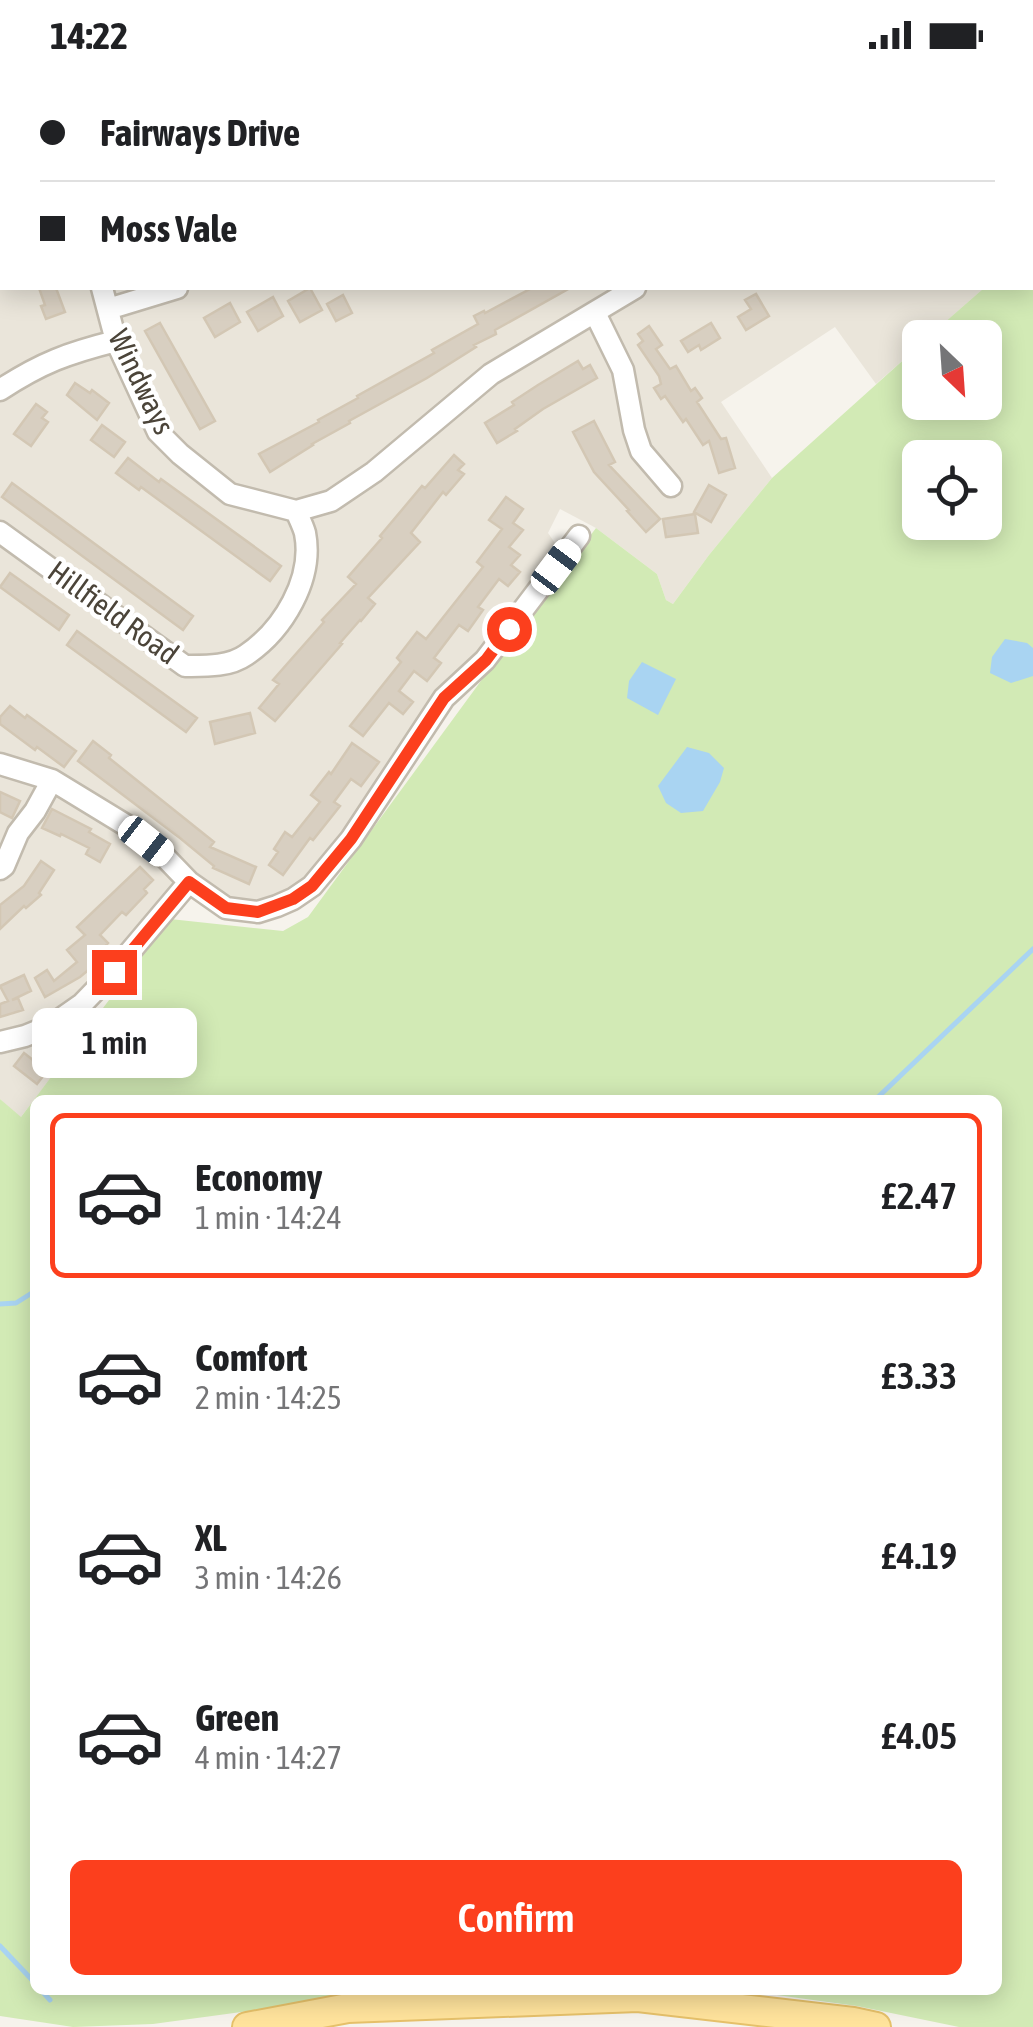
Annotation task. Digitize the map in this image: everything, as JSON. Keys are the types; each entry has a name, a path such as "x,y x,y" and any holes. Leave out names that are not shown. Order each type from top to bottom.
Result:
{"main road":[{"path":"247,2027 348,2008 638,1997 876,2027"}],"street":[{"name":"Windways","path":"103,290 116,341 158,432 230,494 296,511"},
{"path":"108,309 170,290"},
{"path":"296,511 331,501 374,472 491,374 632,290"},
{"path":"594,313 623,370 641,451 671,486"},
{"path":"0,390 70,353 116,341"},
{"path":"651,462 675,459"},
{"name":"Hillfield Road","path":"0,532 185,666 213,666 245,656 269,637 283,618 301,584 306,559 304,533 296,511"},
{"path":"0,764 52,780 128,828 163,854 189,882 226,908 258,912 293,899 312,886 351,839 444,698 486,660 579,536"},
{"path":"0,870 52,780"},
{"path":"0,1042 52,1025 82,1004 189,882"}],"shaded area":[{"path":"0,290 982,290 947,320 902,320 902,361 876,384 835,327 721,402 772,478 673,604 666,600 657,574 596,528 560,509 548,533 557,546 552,562 351,829 304,882 281,896 251,904 231,901 189,868 110,964 55,1015 78,1043 38,1095 30,1095 30,1105 20,1118 0,1099"}],"green space":[{"path":"982,290 1033,290 1033,2027 959,2027 857,2006 776,1995 1002,1995 1002,1095 38,1095 170,919 283,931 308,917 596,528 657,574 666,600 673,604 772,478 902,361 902,420 1002,420 1002,320 947,320"},
{"path":"0,1099 21,1117 30,1105 30,1995 368,1995 153,2024 73,2027 0,2016"}],"water":[{"path":"1005,639 1033,648 1033,676 1011,683 990,673 992,657"},
{"path":"642,662 676,679 658,715 627,698 629,681"},
{"path":"687,747 709,753 724,768 703,811 681,813 666,803 658,786"}],"building":[{"path":"40,290 57,290 65,312 46,319 41,306 45,305"},
{"path":"311,290 322,310 300,322 288,301"},
{"path":"528,290 566,290 495,330 496,334 427,378 349,421 270,472 259,454 434,353 432,350 478,324 474,316"},
{"path":"756,294 769,316 746,330 738,317 751,309 745,300"},
{"path":"343,295 352,313 336,321 327,304"},
{"path":"273,297 283,316 258,331 247,312"},
{"path":"230,303 240,322 215,337 204,318"},
{"path":"160,323 215,421 200,429 145,331"},
{"path":"711,323 720,338 701,350 699,345 688,352 681,341"},
{"path":"649,326 662,345 656,349 670,369 676,366 691,391 695,388 702,398 697,402 721,439 726,438 735,468 719,473 709,441 703,445 686,419 683,422 665,396 661,399 654,388 661,384 659,376 638,345 643,341 638,334"},
{"path":"578,361 583,369 590,365 597,378 543,409 497,443 485,423"},
{"path":"75,383 109,403 97,420 67,395"},
{"path":"36,404 47,412 42,418 48,422 31,446 14,434"},
{"path":"594,421 615,462 609,465 660,519 646,532 594,472 573,432"},
{"path":"102,425 125,442 114,457 91,440"},
{"path":"454,455 464,464 458,470 464,474 446,495 443,492 411,533 420,542 368,598 375,604 275,721 259,708 279,684 273,680 356,584 348,577 380,536"},
{"path":"128,458 281,566 270,581 116,473"},
{"path":"12,483 193,616 183,630 2,497"},
{"path":"709,485 726,495 711,522 694,512"},
{"path":"506,497 523,509 513,523 523,530 509,547 520,555 511,565 520,572 508,586 499,579 478,607 483,610 468,631 459,625 434,658 441,663 427,681 414,671 399,691 413,702 403,714 389,703 363,736 350,726 401,662 397,658 417,632 426,639 483,567 477,562 502,529 489,520"},
{"path":"695,514 698,533 666,537 663,519"},
{"path":"10,573 69,615 59,630 0,587"},
{"path":"77,631 197,718 186,732 67,645"},
{"path":"10,706 76,751 64,767 0,724 0,717"},
{"path":"250,713 255,733 215,744 210,722"},
{"path":"93,741 214,842 210,847 256,867 249,884 213,868 180,838 78,761"},
{"path":"352,743 379,762 361,786 351,779 334,802 340,806 283,875 269,865 278,852 274,849 285,832 292,837 320,802 311,795"},
{"path":"0,792 20,801 12,818 0,812"},
{"path":"52,809 91,829 89,832 110,844 100,862 86,854 89,848 42,828"},
{"path":"41,861 54,870 41,895 0,929 0,905 24,886"},
{"path":"140,867 153,880 144,889 147,893 100,935 108,943 89,963 92,967 45,997 35,978 47,970 54,981 77,962 67,950 85,935 77,927"},
{"path":"24,975 31,991 12,1000 18,998 23,1010 0,1017 0,1004 8,1001 0,986"},
{"path":"24,1053 47,1071 37,1084 14,1066"}],"waterway":[{"path":"880,1095 1033,949"},
{"path":"0,1304 16,1303 30,1294"},
{"path":"0,1946 30,1978"},
{"path":"46,1995 50,2000"}],"route":[{"path":"114,972 189,882 226,908 258,912 293,899 312,886 351,839 444,698 486,660 509,629"}]}
